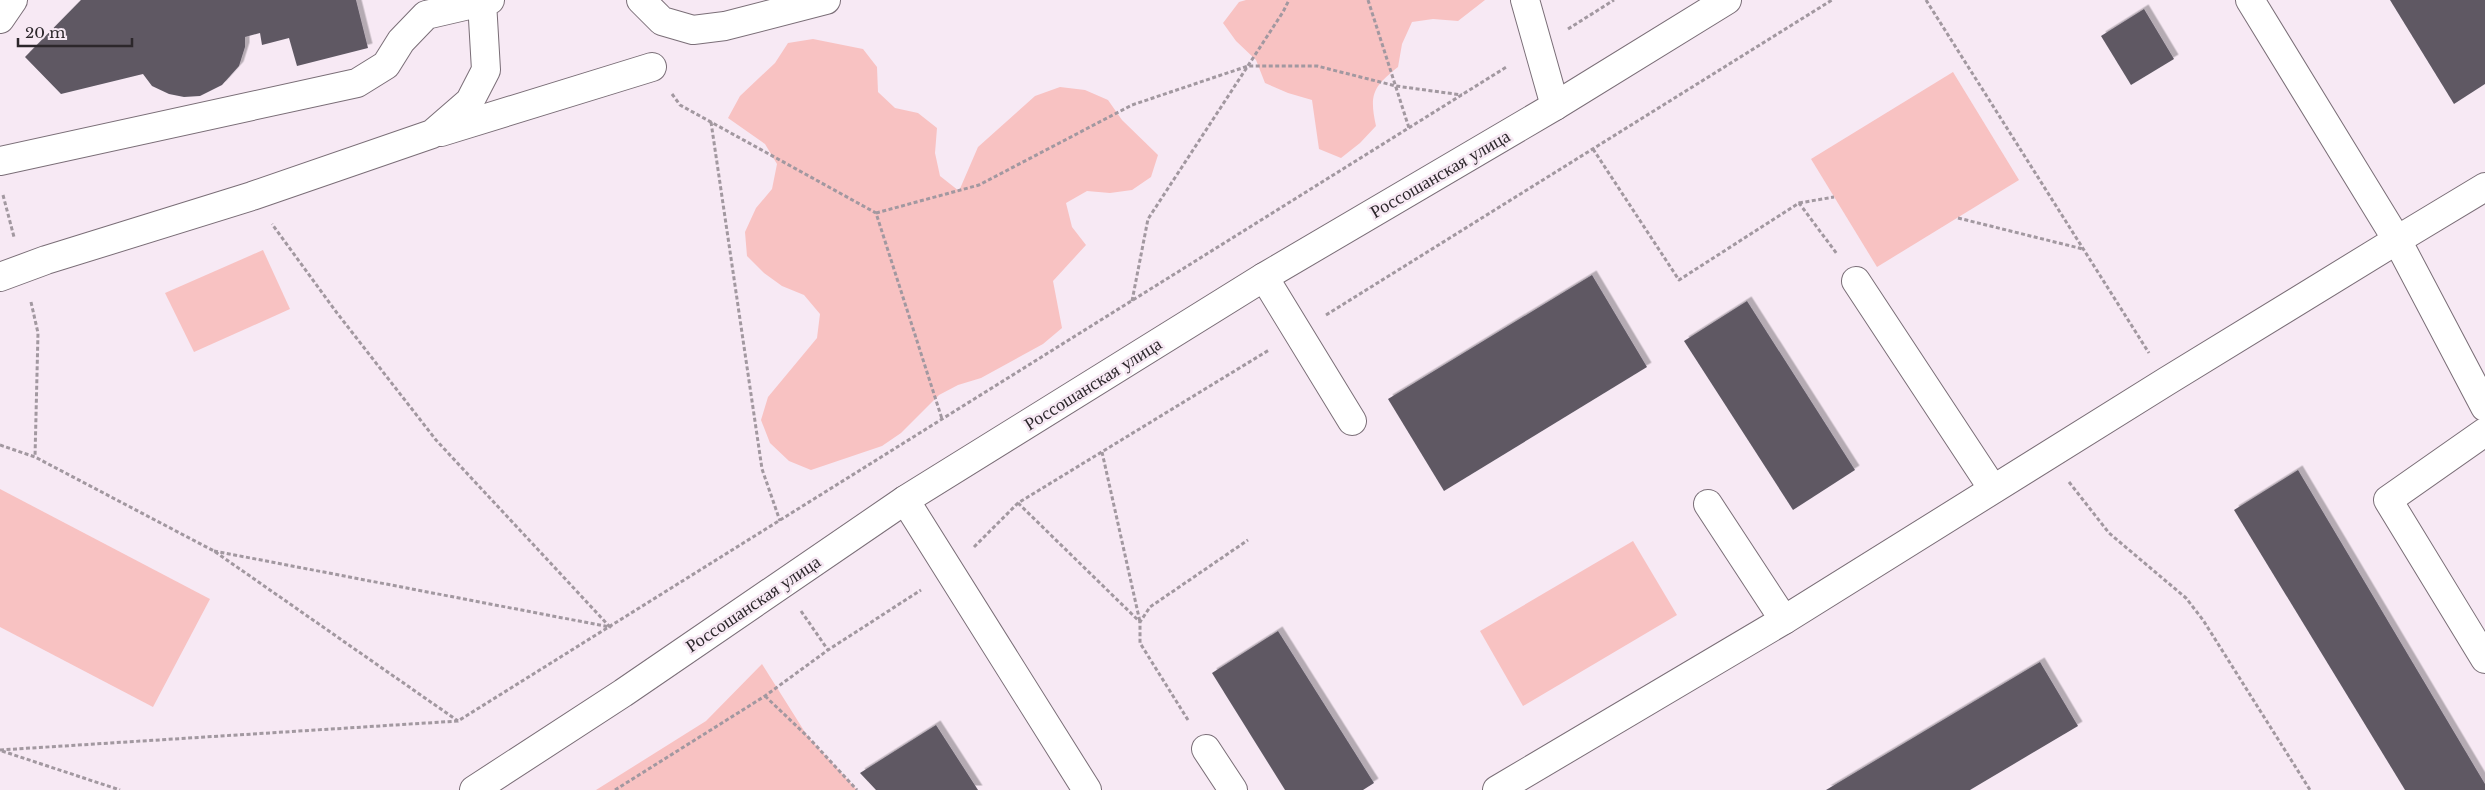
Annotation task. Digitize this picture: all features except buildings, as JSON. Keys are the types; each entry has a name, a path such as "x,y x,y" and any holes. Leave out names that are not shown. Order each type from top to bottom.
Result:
{"street":[{"path":"0,19 13,0"},
{"path":"641,0 662,21 693,30 725,26 826,0"},
{"path":"1525,0 1556,106"},
{"name":"Россошанская улица","path":"474,790 623,693 905,500 1264,277 1556,106 1727,0"},
{"path":"2250,0 2397,240 2485,407"},
{"path":"0,161 357,84 386,65 401,41 426,15 486,1 486,70 470,101 432,134"},
{"path":"11,273 252,196 432,134 652,67"},
{"path":"1497,790 1784,620 2167,381 2485,187"},
{"path":"1264,277 1352,421"},
{"path":"1856,281 1993,489"},
{"path":"2485,432 2388,500 2485,658"},
{"path":"905,500 1087,790"},
{"path":"1708,504 1784,620"},
{"path":"1206,749 1233,790"}],"path":[{"path":"1132,301 1148,219 1248,66 1288,0"},
{"path":"1368,0 1409,128"},
{"path":"1567,29 1614,0"},
{"path":"614,790 765,696 828,650 950,571 1018,503 1298,333 1832,0"},
{"path":"1926,0 2167,381"},
{"path":"0,750 458,721 1510,65"},
{"path":"876,213 979,185 1132,105 1248,66 1317,66 1396,86 1462,95"},
{"path":"652,67 680,105 876,213 942,420"},
{"path":"711,122 762,469 780,521"},
{"path":"1593,149 1679,280 1799,203 1834,197"},
{"path":"2,193 11,273 38,333 35,457"},
{"path":"252,196 337,313 436,440 610,627"},
{"path":"1799,203 1856,281"},
{"path":"1958,218 2083,249"},
{"path":"0,444 35,457 214,551 458,721"},
{"path":"1102,452 1140,622 1140,643 1206,749"},
{"path":"2048,455 2109,533 2186,598 2203,620 2310,790"},
{"path":"1018,503 1140,622"},
{"path":"1140,622 1150,607 1248,540"},
{"path":"214,551 610,627"},
{"path":"796,604 828,650"},
{"path":"765,696 808,737 857,790"},
{"path":"0,750 120,790"}],"shaded area":[{"path":"1246,0 1485,0 1458,21 1433,19 1412,22 1402,44 1398,67 1383,80 1375,92 1373,106 1376,126 1360,143 1341,158 1319,149 1312,100 1288,93 1265,83 1256,60 1236,41 1223,23 1239,2"},
{"path":"813,39 863,49 877,67 878,92 895,108 918,113 937,128 935,153 940,176 959,191 978,147 1035,96 1060,87 1085,90 1108,100 1122,120 1158,155 1151,177 1132,190 1110,193 1087,191 1066,203 1072,227 1086,245 1053,281 1062,328 1043,344 981,378 958,385 939,395 901,433 882,446 811,470 789,461 770,443 761,420 768,397 817,338 820,314 804,295 782,286 764,273 747,256 745,232 756,208 772,189 777,164 765,144 728,118 740,96 775,63 788,43"},
{"path":"1953,72 2019,180 1877,267 1811,159"},
{"path":"263,250 290,309 194,352 165,293"},
{"path":"0,489 210,599 153,707 0,627"},
{"path":"1633,541 1677,615 1523,706 1480,631"},
{"path":"762,664 808,737 857,790 596,790 706,721"}]}
